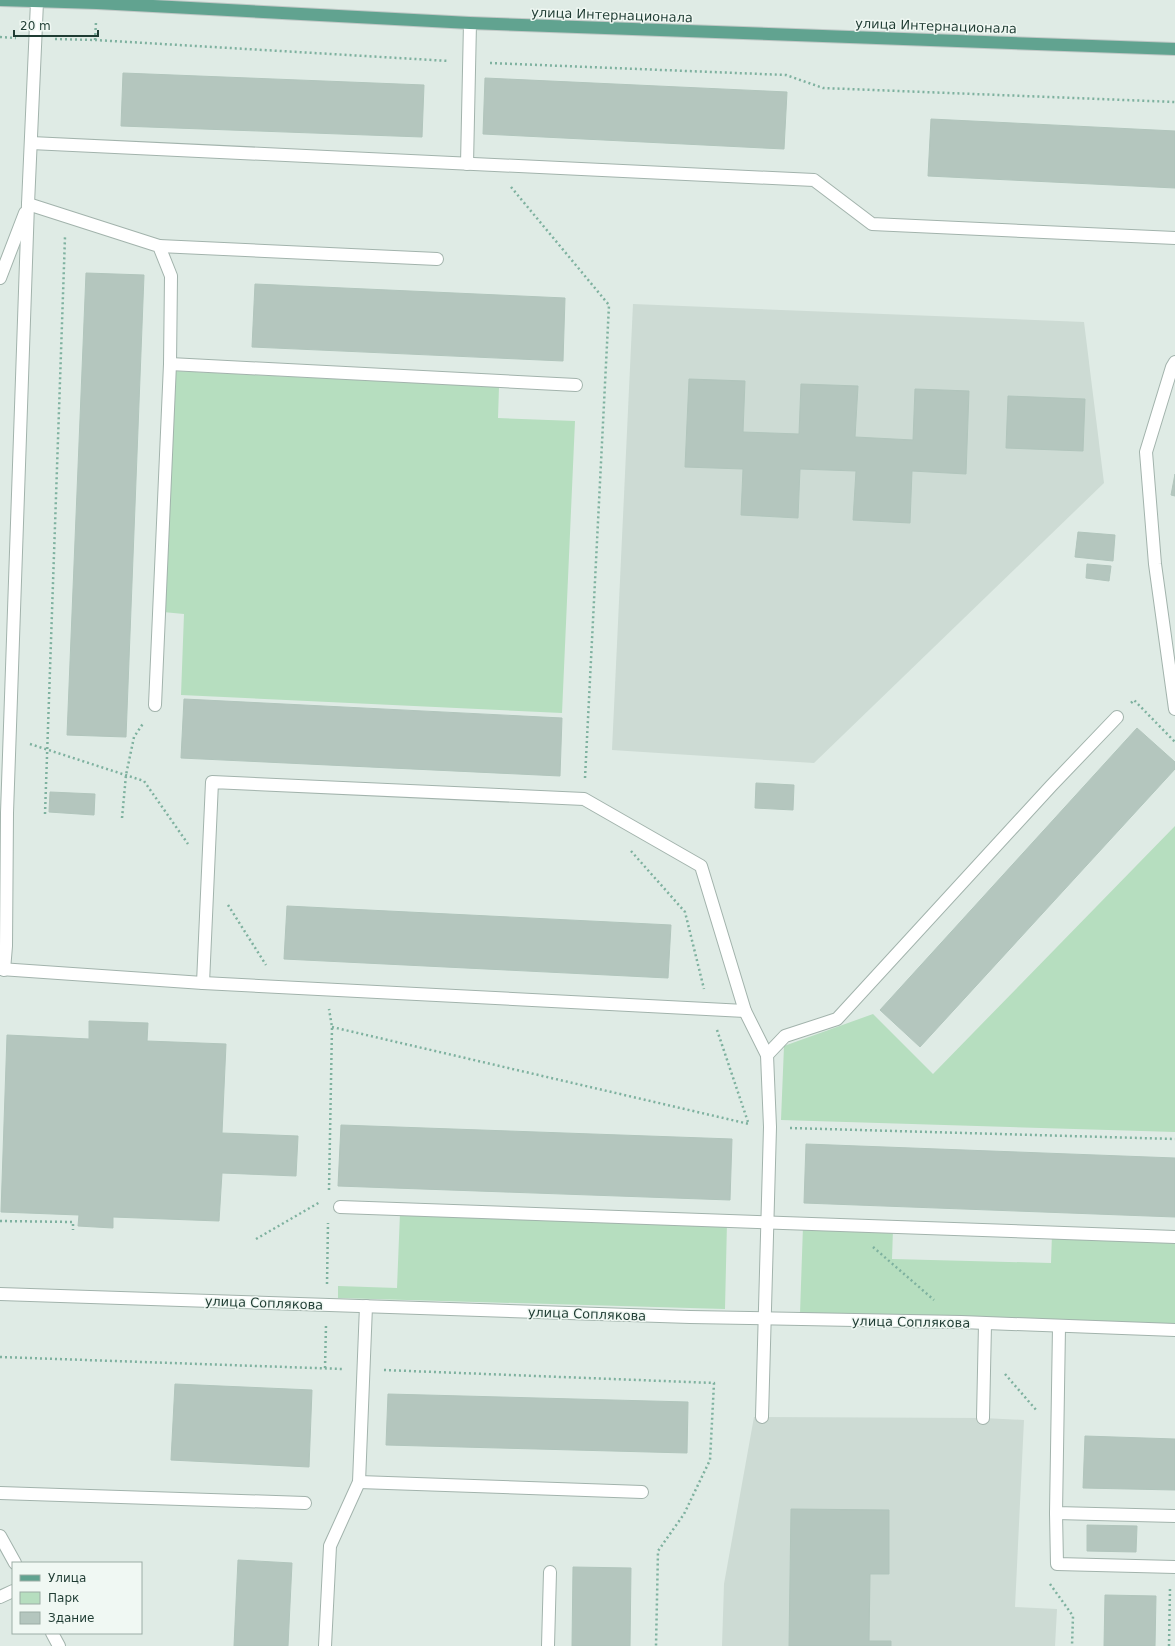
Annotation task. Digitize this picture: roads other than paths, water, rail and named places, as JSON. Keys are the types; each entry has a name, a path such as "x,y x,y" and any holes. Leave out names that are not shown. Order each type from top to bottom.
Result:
{"main road":[{"name":"улица Интернационала","path":"0,0 97,3 470,23 1175,49"}],"street":[{"path":"37,2 28,204 2,969 203,983 745,1011"},
{"path":"467,164 470,23"},
{"path":"31,143 814,180 872,224 1175,238"},
{"path":"28,204 159,246 436,259"},
{"path":"0,278 28,204"},
{"path":"155,705 170,364 171,276 159,246"},
{"path":"1175,362 1172,367 1146,452 1155,564 1175,709"},
{"path":"170,364 576,385"},
{"path":"766,1055 785,1036 837,1019 1051,786 1117,717"},
{"path":"203,983 212,782 584,799 701,866 745,1011 766,1055 770,1127 762,1417"},
{"path":"340,1207 1175,1237"},
{"name":"улица Соплякова","path":"0,1294 765,1319 1175,1330"},
{"path":"325,1646 330,1546 359,1482 366,1306"},
{"path":"983,1418 985,1324"},
{"path":"1059,1327 1056,1513 1057,1564 1175,1567"},
{"path":"359,1482 642,1492"},
{"path":"0,1493 305,1503"},
{"path":"1056,1513 1175,1516"},
{"path":"0,1536 14,1562"},
{"path":"548,1646 550,1572"},
{"path":"0,1597 12,1591"},
{"path":"53,1634 59,1646"}]}
